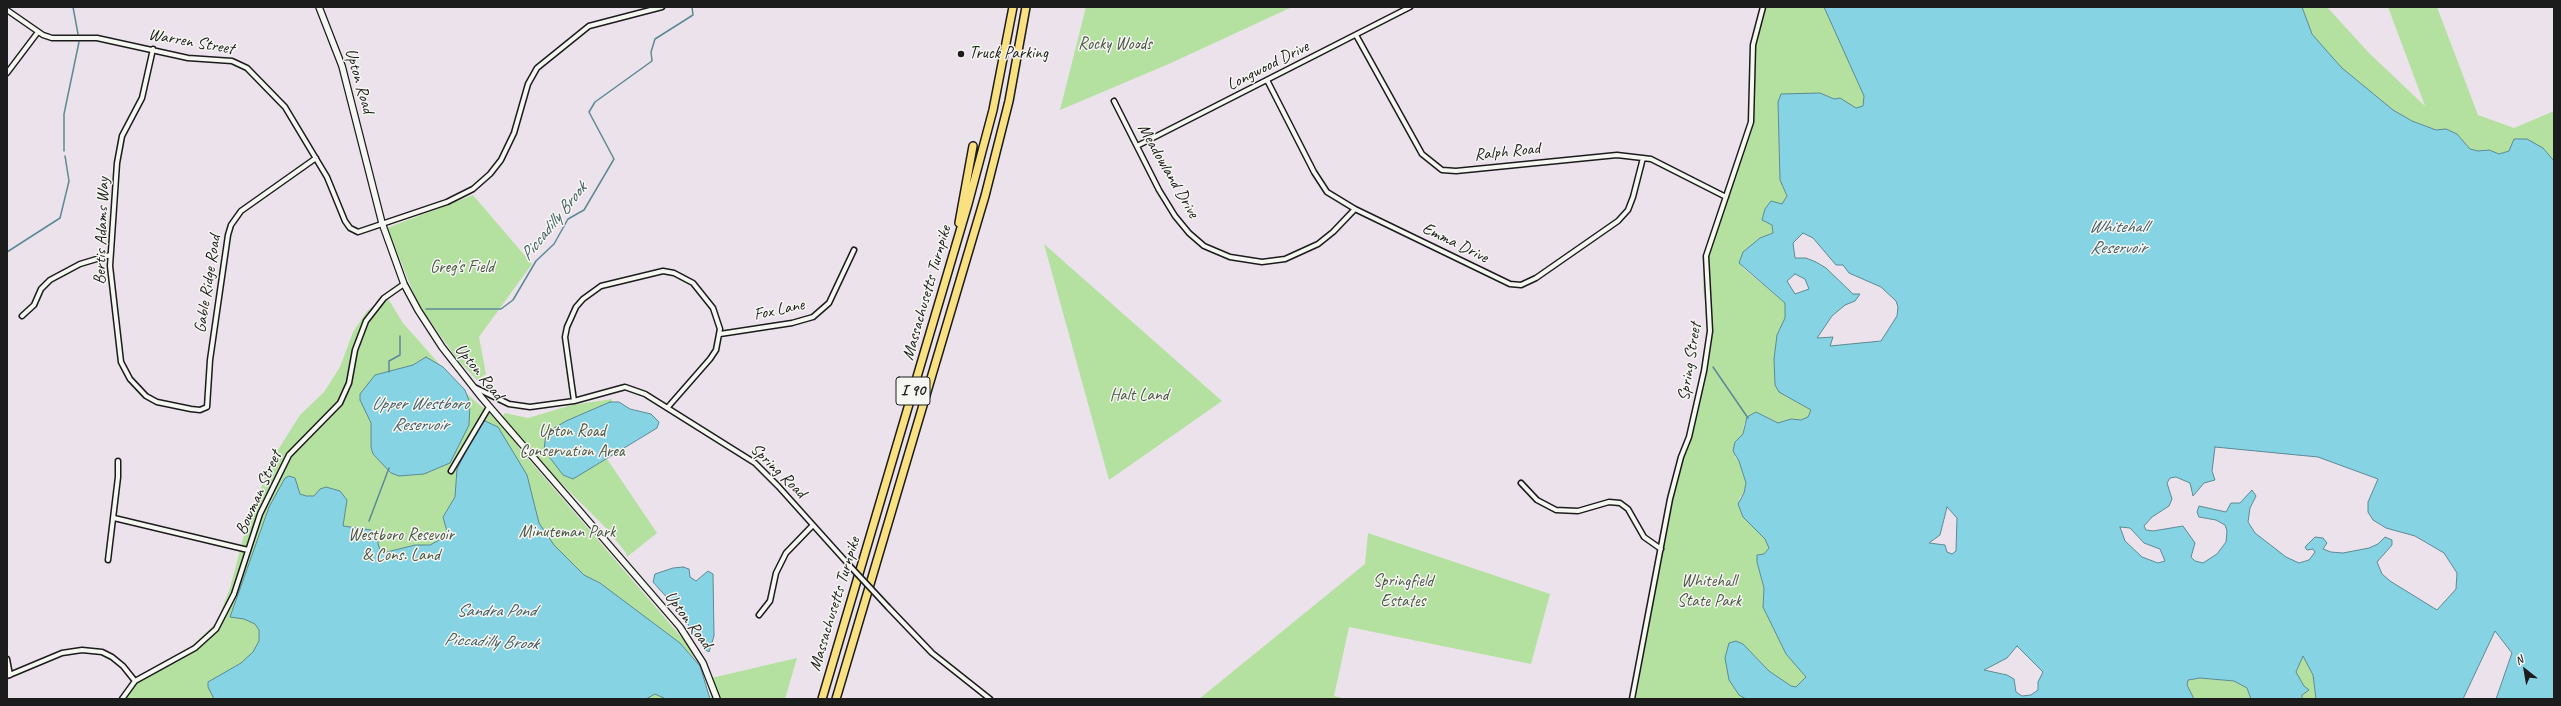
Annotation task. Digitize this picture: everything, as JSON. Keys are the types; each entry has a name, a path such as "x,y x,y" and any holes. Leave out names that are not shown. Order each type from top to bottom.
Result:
{"highway":[{"name":"Massachusetts Turnpike","path":"822,699 953,258 989,124 1013,7"},
{"name":"Massachusetts Turnpike","path":"836,699 985,196 1009,101 1026,7"},
{"path":"953,258 974,146"}],"main road":[{"name":"Upton Road","path":"319,7 342,66 382,224 404,284 432,333 489,407 676,623 703,663 717,699"}],"street":[{"name":"Warren Street","path":"7,10 38,32 52,38 97,38 153,49 188,58 232,61 247,68 285,107 327,177 350,228 358,232 461,195 490,174 501,160 514,133 533,74 577,34 603,21 629,17 662,7"},
{"name":"Longwood Drive","path":"1137,146 1410,7"},
{"name":"Spring Street","path":"1632,699 1672,488 1681,457 1689,437 1704,371 1710,331 1706,256 1751,122 1753,41 1763,7"},
{"path":"7,73 38,32"},
{"name":"Ralph Road","path":"1356,35 1422,154 1442,170 1456,171 1617,155 1651,159 1726,197"},
{"name":"Bertis Adams Way","path":"153,49 142,98 122,136 117,163 110,255 110,279 118,350 130,379 142,392 157,402 191,409 206,407"},
{"name":"Emma Drive","path":"1267,80 1314,172 1327,192 1355,209 1510,284 1521,285 1536,278 1618,221 1628,210 1633,197 1643,158"},
{"name":"Meadowland Drive","path":"1114,101 1159,190 1189,233 1204,246 1230,257 1262,262 1285,259 1304,252 1333,232 1355,209"},
{"name":"Gable Ridge Road","path":"206,407 209,403 210,360 228,235 231,225 241,211 316,158"},
{"name":"Fox Lane","path":"720,334 792,323 813,317 829,303 854,250"},
{"path":"22,316 34,305 41,290 50,280 80,264 110,255"},
{"path":"574,401 566,348 567,327 576,307 583,299 601,286 653,272 674,272 693,283 707,299 718,318 720,334 716,350 710,359 668,407"},
{"name":"Bowman Street","path":"122,699 135,681 194,648 216,628 234,594 260,514 289,455 340,403 349,383 355,350 366,320 384,298 404,284"},
{"name":"Spring Road","path":"471,385 499,400 519,406 541,407 574,401 625,387 645,394 668,407 755,463 771,478 888,608 932,653 990,699"},
{"path":"451,471 489,407"},
{"path":"108,560 114,518 118,461"},
{"path":"1521,483 1537,500 1556,510 1578,511 1609,502 1620,503 1628,509 1644,537 1661,549"},
{"path":"114,518 248,550"},
{"path":"759,614 770,601 776,573 783,558 813,525"},
{"path":"7,659 9,676 62,654 82,650 102,652 112,657 135,681"}],"green space":[{"name":"Rocky Woods","path":"1086,7 1292,7 1171,63 1060,110"},
{"name":"Whitehall State Park","path":"1764,7 1824,7 1865,96 1863,107 1856,108 1820,93 1778,102 1780,180 1787,196 1772,225 1773,233 1760,238 1744,252 1742,267 1785,303 1785,318 1777,335 1779,392 1811,410 1808,417 1801,420 1791,419 1778,423 1756,412 1744,424 1743,434 1735,442 1735,457 1739,461 1746,483 1744,493 1739,498 1743,517 1766,539 1769,548 1764,554 1760,575 1764,588 1763,607 1786,654 1806,677 1796,687 1791,686 1769,671 1743,644 1739,695 1746,699 1636,699 1668,515 1707,364 1709,347 1707,314 1703,288 1704,263 1748,128 1753,47"},
{"path":"2302,7 2327,7 2369,53 2425,106 2388,7 2437,7 2478,115 2514,128 2554,111 2554,161 2543,148 2509,151 2499,154 2489,150 2478,151 2470,149 2457,134 2446,129 2436,130 2412,121 2393,110 2341,68 2312,34"},
{"name":"Greg's Field","path":"473,195 532,264 479,337 486,374 477,380 457,359 418,304 387,228"},
{"name":"Halt Land","path":"1044,244 1222,401 1109,480"},
{"name":"Westboro Resevoir & Cons. Land","path":"387,297 403,323 441,366 467,394 505,427 499,420 505,413 528,418 572,405 612,399 607,459 657,533 627,557 626,553 607,529 507,429 519,448 689,646 695,659 680,643 702,699 120,699 129,686 177,660 217,622 230,588 244,535 271,461 300,415 324,392 340,367 353,332 367,311"},
{"name":"Springfield Estates","path":"1368,533 1550,594 1531,664 1349,627 1334,696 1346,699 1199,699 1365,564"},
{"path":"2303,656 2313,675 2316,699 2302,699 2304,686 2296,672"},
{"path":"797,658 785,699 711,699 707,679"},
{"path":"2200,678 2234,681 2247,688 2251,699 2194,699 2187,685 2188,680"}],"water":[{"name":"Whitehall Reservoir","path":"1824,7 2302,7 2312,34 2325,49 2342,68 2393,110 2412,121 2436,130 2446,129 2457,134 2470,149 2478,151 2489,150 2499,154 2509,151 2514,139 2527,139 2543,148 2554,161 2554,699 2496,699 2512,653 2495,631 2463,699 2316,699 2313,675 2303,656 2296,672 2304,686 2309,690 2302,695 2302,699 2251,699 2247,688 2234,681 2200,678 2188,680 2187,685 2194,699 1746,699 1739,695 1729,680 1725,658 1729,643 1736,641 1743,644 1769,671 1791,686 1796,687 1806,677 1786,654 1763,607 1764,588 1757,562 1757,555 1764,554 1769,548 1765,539 1743,517 1738,504 1744,493 1746,483 1739,461 1733,451 1735,442 1743,434 1747,417 1756,412 1778,423 1791,419 1801,420 1808,417 1811,410 1779,392 1775,385 1774,359 1777,335 1785,318 1785,303 1739,263 1743,252 1760,238 1773,233 1772,225 1762,220 1765,209 1771,201 1782,204 1787,196 1780,180 1778,102 1781,94 1820,93 1834,99 1840,98 1856,108 1863,106 1864,96","holes":["1803,233 1813,238 1836,265 1843,265 1849,273 1881,287 1896,301 1898,307 1897,316 1881,341 1830,346 1833,337 1817,338 1832,316 1845,305 1855,301 1860,294 1853,294 1826,268 1816,262 1806,258 1795,258 1793,243","1795,274 1805,279 1809,289 1795,294 1787,281","2215,447 2318,457 2378,479 2368,502 2368,512 2373,520 2386,528 2415,536 2444,553 2457,573 2456,589 2437,610 2390,581 2382,574 2377,562 2392,545 2392,540 2385,537 2378,544 2369,548 2343,553 2331,552 2323,549 2327,543 2323,538 2315,537 2305,547 2307,550 2313,549 2315,552 2309,560 2299,563 2286,557 2255,533 2248,522 2250,508 2256,496 2252,490 2240,503 2231,503 2226,512 2199,506 2197,512 2199,517 2216,520 2225,525 2227,531 2226,542 2217,554 2203,563 2195,561 2191,557 2195,543 2183,526 2153,531 2146,530 2144,526 2152,517 2169,506 2172,499 2167,483 2170,478 2176,477 2190,483 2193,496 2204,483 2215,480 2212,471","1947,507 1957,518 1956,551 1952,554 1947,552 1945,545 1929,543 1940,535","2120,527 2130,528 2144,543 2160,549 2165,561 2158,563 2142,557 2125,541","2017,646 2043,672 2038,682 2038,690 2031,695 2022,696 2016,692 2014,679 2007,675 1984,670 2007,658"]},
{"name":"Upper Westboro Reservoir","path":"426,357 443,367 465,390 470,403 469,425 450,463 424,474 399,476 391,473 373,454 371,447 371,423 360,400 360,394 375,375 413,365"},
{"path":"610,402 619,402 630,409 651,414 659,422 657,428 573,479 563,475 544,450 546,433 566,421"},
{"name":"Sandra Pond","path":"485,421 498,427 527,475 539,523 554,545 584,575 600,583 680,643 700,666 710,699 666,699 655,694 646,699 214,699 208,687 208,682 241,663 253,652 259,641 259,630 255,624 244,619 230,617 269,507 285,478 289,476 295,478 300,494 306,496 314,496 320,489 326,487 340,491 347,500 343,526 371,530 376,535 380,551 383,553 415,545 430,545 448,535 443,517 455,497 457,469 479,425"},
{"path":"683,567 689,569 690,577 696,581 708,571 713,574 714,636 709,652 704,649 680,612 653,582 655,574 673,568"}],"waterway":[{"path":"73,7 78,34"},
{"name":"Piccadilly Brook","path":"426,309 501,309 513,300 536,261 554,244 568,219 584,210 614,159 589,112 595,102 652,61 651,52 655,39 693,15 692,7"},
{"path":"64,151 64,114 79,42"},
{"path":"7,252 60,218 69,181 65,156"},
{"name":"Piccadilly Brook","path":"389,372 389,361 400,355 400,336"},
{"path":"1713,367 1748,418"},
{"name":"Piccadilly Brook","path":"369,521 389,468"}],"place":[{"name":"Truck Parking","path":"961,54"}],"park label":[{"name":"Upton Road Conservation Area","path":"572,442"},
{"name":"Minuteman Park","path":"567,533"}]}
